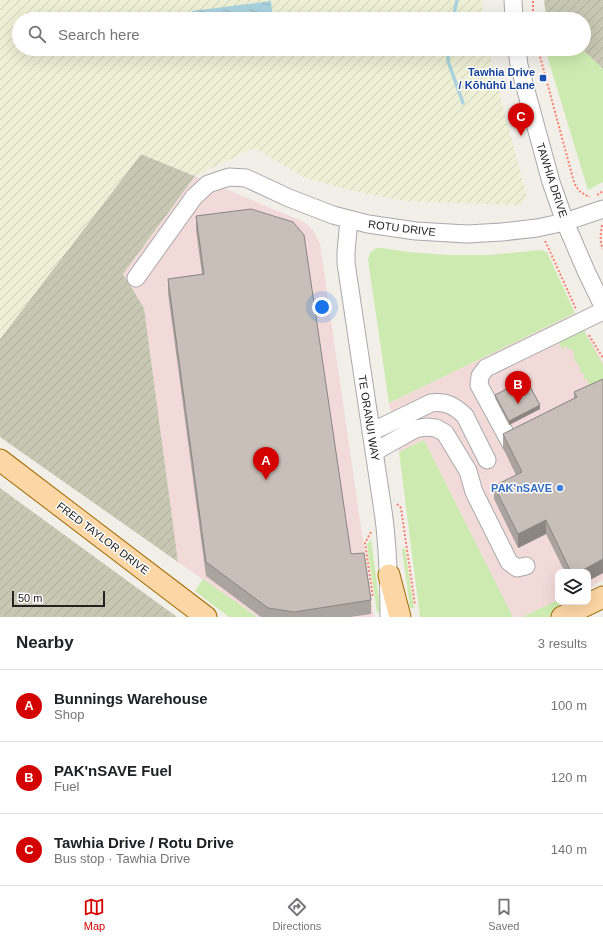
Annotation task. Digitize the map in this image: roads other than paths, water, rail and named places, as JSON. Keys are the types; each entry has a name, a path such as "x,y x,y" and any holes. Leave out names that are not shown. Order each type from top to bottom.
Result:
{"main road":[{"name":"FRED TAYLOR DRIVE","path":"0,460 206,617"},
{"path":"389,575 408,612"},
{"path":"562,617 603,597"}],"street":[{"path":"513,0 514,12"},
{"name":"TAWHIA DRIVE","path":"518,56 519,65 551,182 565,222 603,306"},
{"name":"ROTU DRIVE","path":"136,278 194,197 208,184 229,177 246,178 289,198 349,220 416,231 467,234 502,232 537,228 599,212"},
{"name":"TE ORANUI WAY","path":"349,220 346,263 384,518 389,575 389,617"},
{"path":"511,444 479,384 480,376 486,368 603,311"},
{"path":"371,432 431,404 439,402 453,406 465,416 487,460"},
{"path":"374,452 415,429 426,427 436,428 445,433 468,471 474,492 509,562 517,568 526,566"}],"water":[{"path":"271,1 272,12 192,12"}],"waterway":[{"path":"454,12 457,0"},
{"path":"448,56 448,61 463,103"}],"place":[{"name":"Tawhia Drive / Kōhūhū Lane","path":"543,78"},
{"name":"Tawhia Drive / Rotu Drive","path":"521,136"},
{"name":"PAK'nSAVE Fuel","path":"518,404"},
{"name":"Bunnings Warehouse","path":"266,480"},
{"name":"PAK'nSAVE","path":"560,488"}]}
